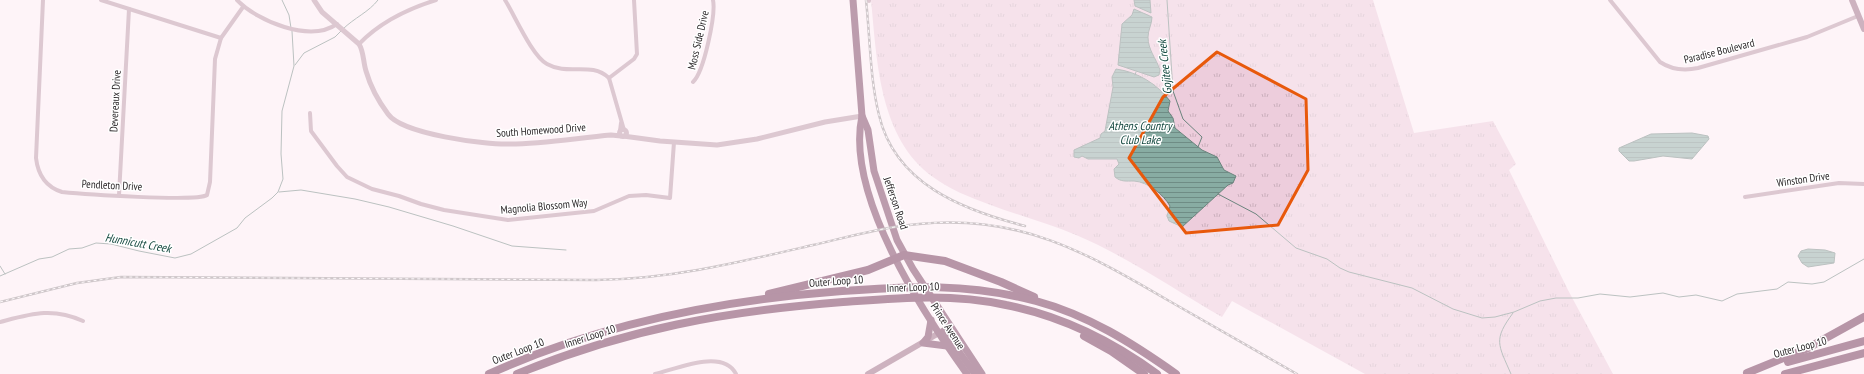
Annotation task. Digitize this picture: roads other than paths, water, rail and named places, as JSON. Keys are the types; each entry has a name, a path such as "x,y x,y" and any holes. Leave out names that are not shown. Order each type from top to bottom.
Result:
{"highway":[{"name":"Jefferson Road","path":"853,0 862,116 859,135 863,172 887,244 912,290"},
{"name":"Jefferson Road","path":"862,116 868,130 874,170 897,240 927,291"},
{"path":"733,302 863,272 904,254 936,259 962,267 1060,309"},
{"name":"Outer Loop 10","path":"489,374 542,353 607,331 677,313 733,302 810,294 930,286 965,287 1008,294 1060,309 1117,335 1176,374"},
{"name":"Prince Avenue","path":"912,290 929,317 942,332 947,346 967,374"},
{"name":"Prince Avenue","path":"927,291 982,374"},
{"name":"Inner Loop 10","path":"517,374 605,342 650,330 713,317 755,310 922,297 970,299 1027,310 1066,323 1098,337 1125,352 1157,374"},
{"path":"1027,310 1063,325 1104,347 1144,374"},
{"path":"923,343 928,337 929,317"},
{"path":"1745,373 1808,348 1864,317"},
{"path":"942,332 975,374"},
{"name":"Outer Loop 10","path":"1745,373 1864,341"},
{"path":"923,343 947,346"},
{"path":"1785,374 1864,353"}],"main road":[{"path":"1852,0 1864,29"},
{"path":"868,374 950,326"}],"street":[{"name":"Pendleton Drive","path":"43,0 36,158 38,170 48,184 58,190 184,198 201,197 207,195 210,182 216,59 221,38"},
{"path":"101,0 221,38 243,7"},
{"path":"237,0 243,7 269,22 304,31 314,31 336,24"},
{"path":"314,0 322,12 359,44 383,24 407,11 436,0"},
{"path":"505,0 536,53 543,61 560,69 593,69 602,72 609,78 613,87 622,132"},
{"path":"609,78 634,59 637,54 634,0"},
{"name":"Moss Side Drive","path":"693,82 700,72 713,21 713,0"},
{"name":"Paradise Boulevard","path":"1610,0 1660,62 1666,66 1681,70 1698,68 1810,36 1858,16"},
{"name":"Devereaux Drive","path":"119,195 129,9"},
{"name":"South Homewood Drive","path":"359,44 370,81 388,115 397,123 408,128 446,136 500,144 611,135 622,132 638,138 717,145 736,143 825,122 862,116"},
{"name":"Magnolia Blossom Way","path":"310,113 311,131 333,162 347,177 372,189 399,196 421,204 444,210 496,219 514,220 594,211 629,196 636,195 670,198 674,142"},
{"name":"Winston Drive","path":"1746,197 1839,183 1864,184"},
{"path":"0,322 42,312 56,312 70,315 83,321"},
{"path":"655,374 714,360 727,364 736,374"}],"water":[{"path":"1134,0 1150,0 1151,13 1135,6"},
{"path":"1134,9 1152,17 1148,34 1148,42 1160,70 1159,75 1154,77 1118,65 1122,24 1132,15"},
{"name":"Athens Country Club Lake","path":"1116,69 1139,76 1159,89 1170,101 1168,111 1173,118 1175,128 1202,150 1217,157 1224,170 1236,176 1233,183 1228,185 1182,227 1169,221 1167,216 1170,206 1155,189 1139,182 1126,181 1115,177 1114,169 1119,164 1117,159 1088,159 1082,156 1079,158 1074,157 1074,150 1100,138 1101,134 1105,131 1113,87 1112,77"},
{"path":"1692,133 1708,136 1709,139 1692,159 1663,156 1629,161 1619,151 1619,148 1651,134"},
{"path":"1808,249 1825,250 1835,253 1834,263 1808,267 1802,263 1798,256 1801,251"}],"waterway":[{"name":"Hunnicutt Creek","path":"282,0 289,15 291,28"},
{"path":"343,29 378,0"},
{"name":"Gojitee Creek","path":"1167,0 1173,91 1183,119 1202,137 1198,147"},
{"name":"Hunnicutt Creek","path":"0,276 39,259 52,257 69,249 82,248 96,243 111,244 175,258 191,254 237,228 245,218 278,192 283,179 281,154 282,111 294,66 292,31"},
{"path":"295,65 304,53 335,37 341,31"},
{"path":"279,192 301,190 355,199 389,207 453,226 512,246 566,250"},
{"path":"1218,194 1256,214 1296,248 1327,259 1349,272 1412,288 1453,309 1482,318 1495,317 1514,312 1540,301 1556,298 1578,298 1600,294 1630,297 1663,293 1679,297 1696,295 1722,301 1737,294 1777,289 1788,282 1812,284 1824,282 1864,259"},
{"path":"0,266 5,274"},
{"path":"1511,374 1503,356 1500,336 1502,330 1513,313"}],"railway":[{"path":"866,0 872,73 876,101 887,139 900,159 916,176 935,190 956,202 978,212 1025,226"},
{"path":"0,302 77,283 121,277 624,279 679,273 759,258 892,227 956,222 990,225 1021,231 1052,241 1081,253 1140,284 1297,374"}]}
